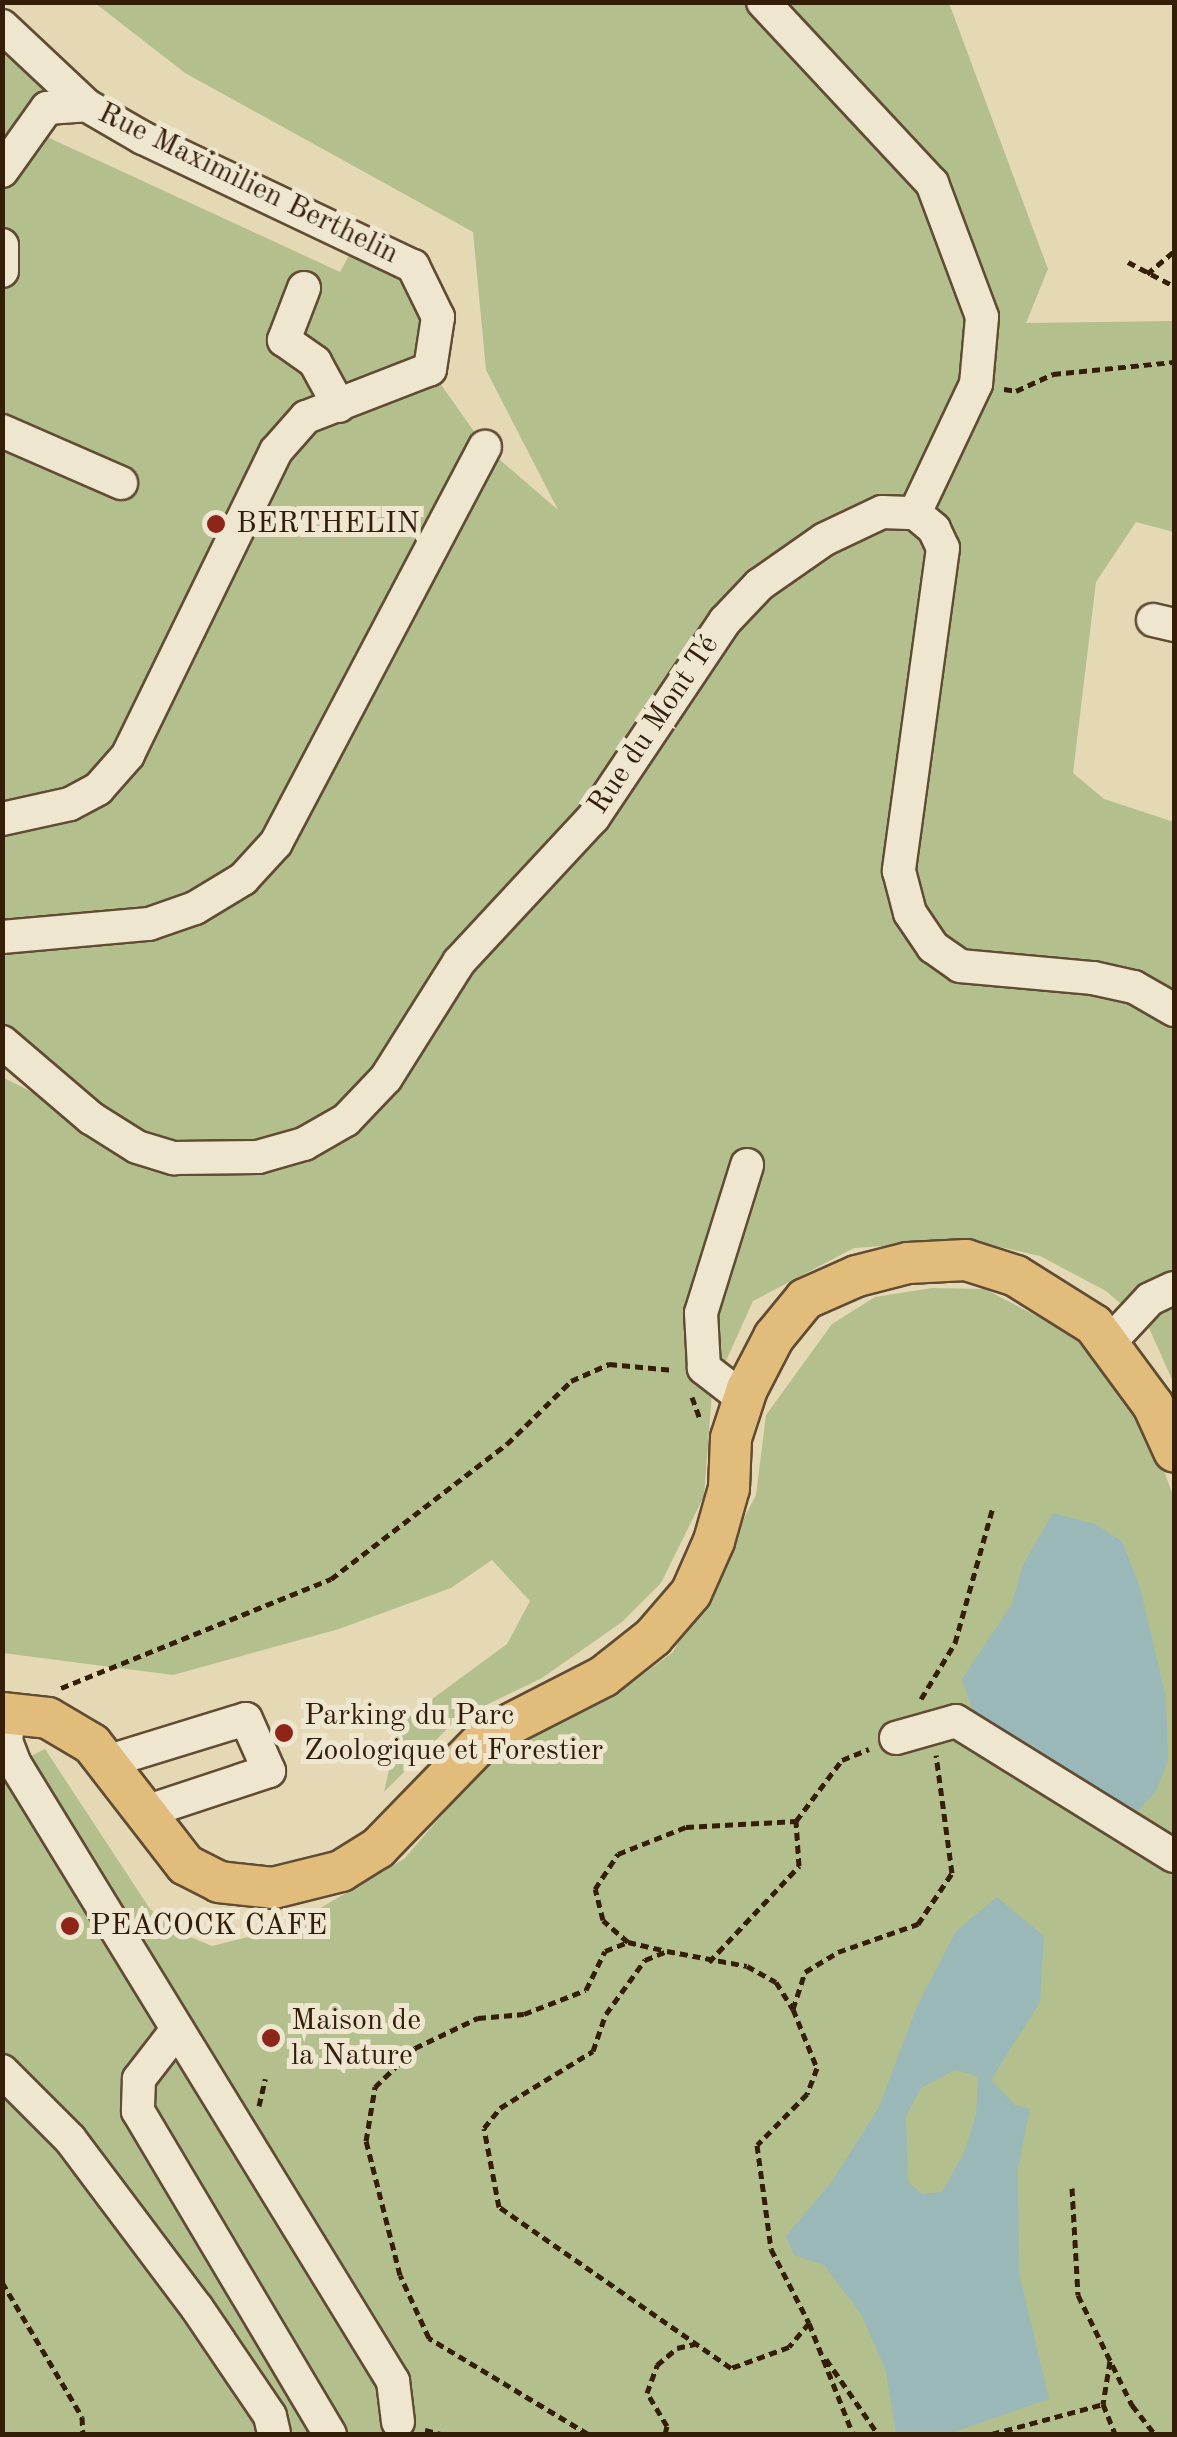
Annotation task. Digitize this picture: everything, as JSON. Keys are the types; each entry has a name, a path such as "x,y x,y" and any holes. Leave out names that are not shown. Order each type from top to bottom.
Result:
{"main road":[{"path":"6,1713 48,1718 92,1744 186,1865 218,1882 273,1888 342,1871 378,1848 486,1736 604,1676 653,1637 691,1593 729,1488 731,1438 744,1399 774,1337 805,1299 908,1263 966,1260 1016,1276 1094,1325 1154,1405 1174,1450"}],"street":[{"path":"763,2 932,182 982,317 976,384 916,513 934,529 943,548 898,871 910,913 933,947 960,966 1093,978 1134,988 1174,1010"},
{"path":"2,26 86,104"},
{"name":"Rue Maximilien Berthelin","path":"2,172 47,108 86,104 143,138 413,266 438,317 430,368 306,416 276,451 128,755 98,789 70,804 2,819"},
{"path":"2,245 2,271"},
{"path":"304,288 284,340 315,362 339,406"},
{"path":"2,430 122,484"},
{"path":"2,937 149,924 195,908 242,880 276,842 485,446"},
{"name":"Rue du Mont Té","path":"2,1042 91,1118 137,1147 174,1158 258,1157 304,1144 346,1120 386,1078 459,962 593,818 724,621 760,586 825,539 882,512 916,513"},
{"path":"2,797 70,804"},
{"path":"744,1399 704,1368 700,1313 748,1165"},
{"path":"1109,1343 1150,1298 1174,1288"},
{"path":"6,1713 6,1741 15,1764 392,2381 398,2422"},
{"path":"106,1762 246,1718 269,1771 145,1812"},
{"path":"896,1738 956,1721 1174,1856"},
{"path":"176,2030 138,2078 138,2112 330,2434"},
{"path":"2,2071 70,2139 197,2308 270,2416 274,2434"}],"path":[{"path":"1147,274 1174,250"},
{"path":"1128,262 1174,286"},
{"path":"976,384 1016,391 1053,374 1174,362"},
{"path":"57,1689 331,1579 507,1444 571,1381 608,1364 682,1371"},
{"path":"689,1390 703,1427 744,1399"},
{"path":"709,1962 799,1866 796,1821 842,1760 896,1738 955,1643 993,1507"},
{"path":"793,2009 804,1972 838,1952 918,1924 952,1873 933,1729"},
{"path":"796,1821 686,1827 618,1854 595,1889 602,1920 628,1942 709,1962 747,1966 776,1982 793,2009 818,2068 807,2094 757,2144 772,2249 809,2323 853,2434"},
{"path":"588,2434 429,2338 400,2275 366,2142 375,2087 415,2048 478,2018 524,2014 586,1990 605,1951 628,1942"},
{"path":"668,1951 645,1960 606,2014 593,2052 500,2108 484,2128 500,2208 731,2368 789,2347 809,2323"},
{"path":"1072,2188 1078,2294 1110,2360 1155,2434"},
{"path":"2,2282 82,2418 83,2434"},
{"path":"664,2434 668,2426 647,2393 657,2365 677,2348 698,2344"},
{"path":"821,2352 878,2434"},
{"path":"1110,2360 1103,2404 1115,2434"},
{"path":"992,2434 1103,2404"}],"green space":[{"path":"95,3 949,3 1048,269 1026,323 1174,321 1174,532 1136,522 1096,582 1073,773 1104,799 1174,822 1174,1384 1149,1328 1106,1291 1040,1256 969,1240 854,1248 753,1301 712,1392 704,1496 661,1583 622,1622 542,1678 457,1719 384,1792 398,1731 413,1713 507,1644 530,1601 492,1560 451,1588 339,1629 173,1675 3,1653 2,1077 70,1111 3,1042 3,26 86,105 32,130 340,272 359,237 413,266 430,369 485,447 558,510 486,370 473,232 185,73"},
{"path":"932,1288 985,1289 1071,1334 1146,1422 1174,1498 1174,2434 3,2434 3,1770 45,1749 150,1909 178,1932 212,1946 288,1927 404,1859 492,1757 625,1688 673,1652 756,1495 766,1415 832,1324 875,1297"}],"water":[{"path":"1053,1513 1095,1524 1122,1541 1140,1587 1166,1698 1168,1761 1156,1791 1135,1815 975,1717 962,1679 1012,1604 1022,1567"},
{"path":"997,1897 1044,1936 1040,2002 991,2080 1015,2105 1030,2109 1018,2167 1019,2273 1049,2399 948,2434 896,2434 886,2371 861,2314 824,2265 794,2255 786,2236 833,2180 879,2107 917,2006 956,1931","holes":["955,2070 978,2076 976,2115 964,2153 942,2192 922,2194 908,2182 906,2116 921,2088"]}],"place":[{"name":"BERTHELIN","path":"216,524"},
{"name":"Parking du Parc Zoologique et Forestier","path":"284,1733"},
{"name":"PEACOCK CAFE","path":"70,1926"},
{"name":"Maison de la Nature","path":"271,2038"}]}
